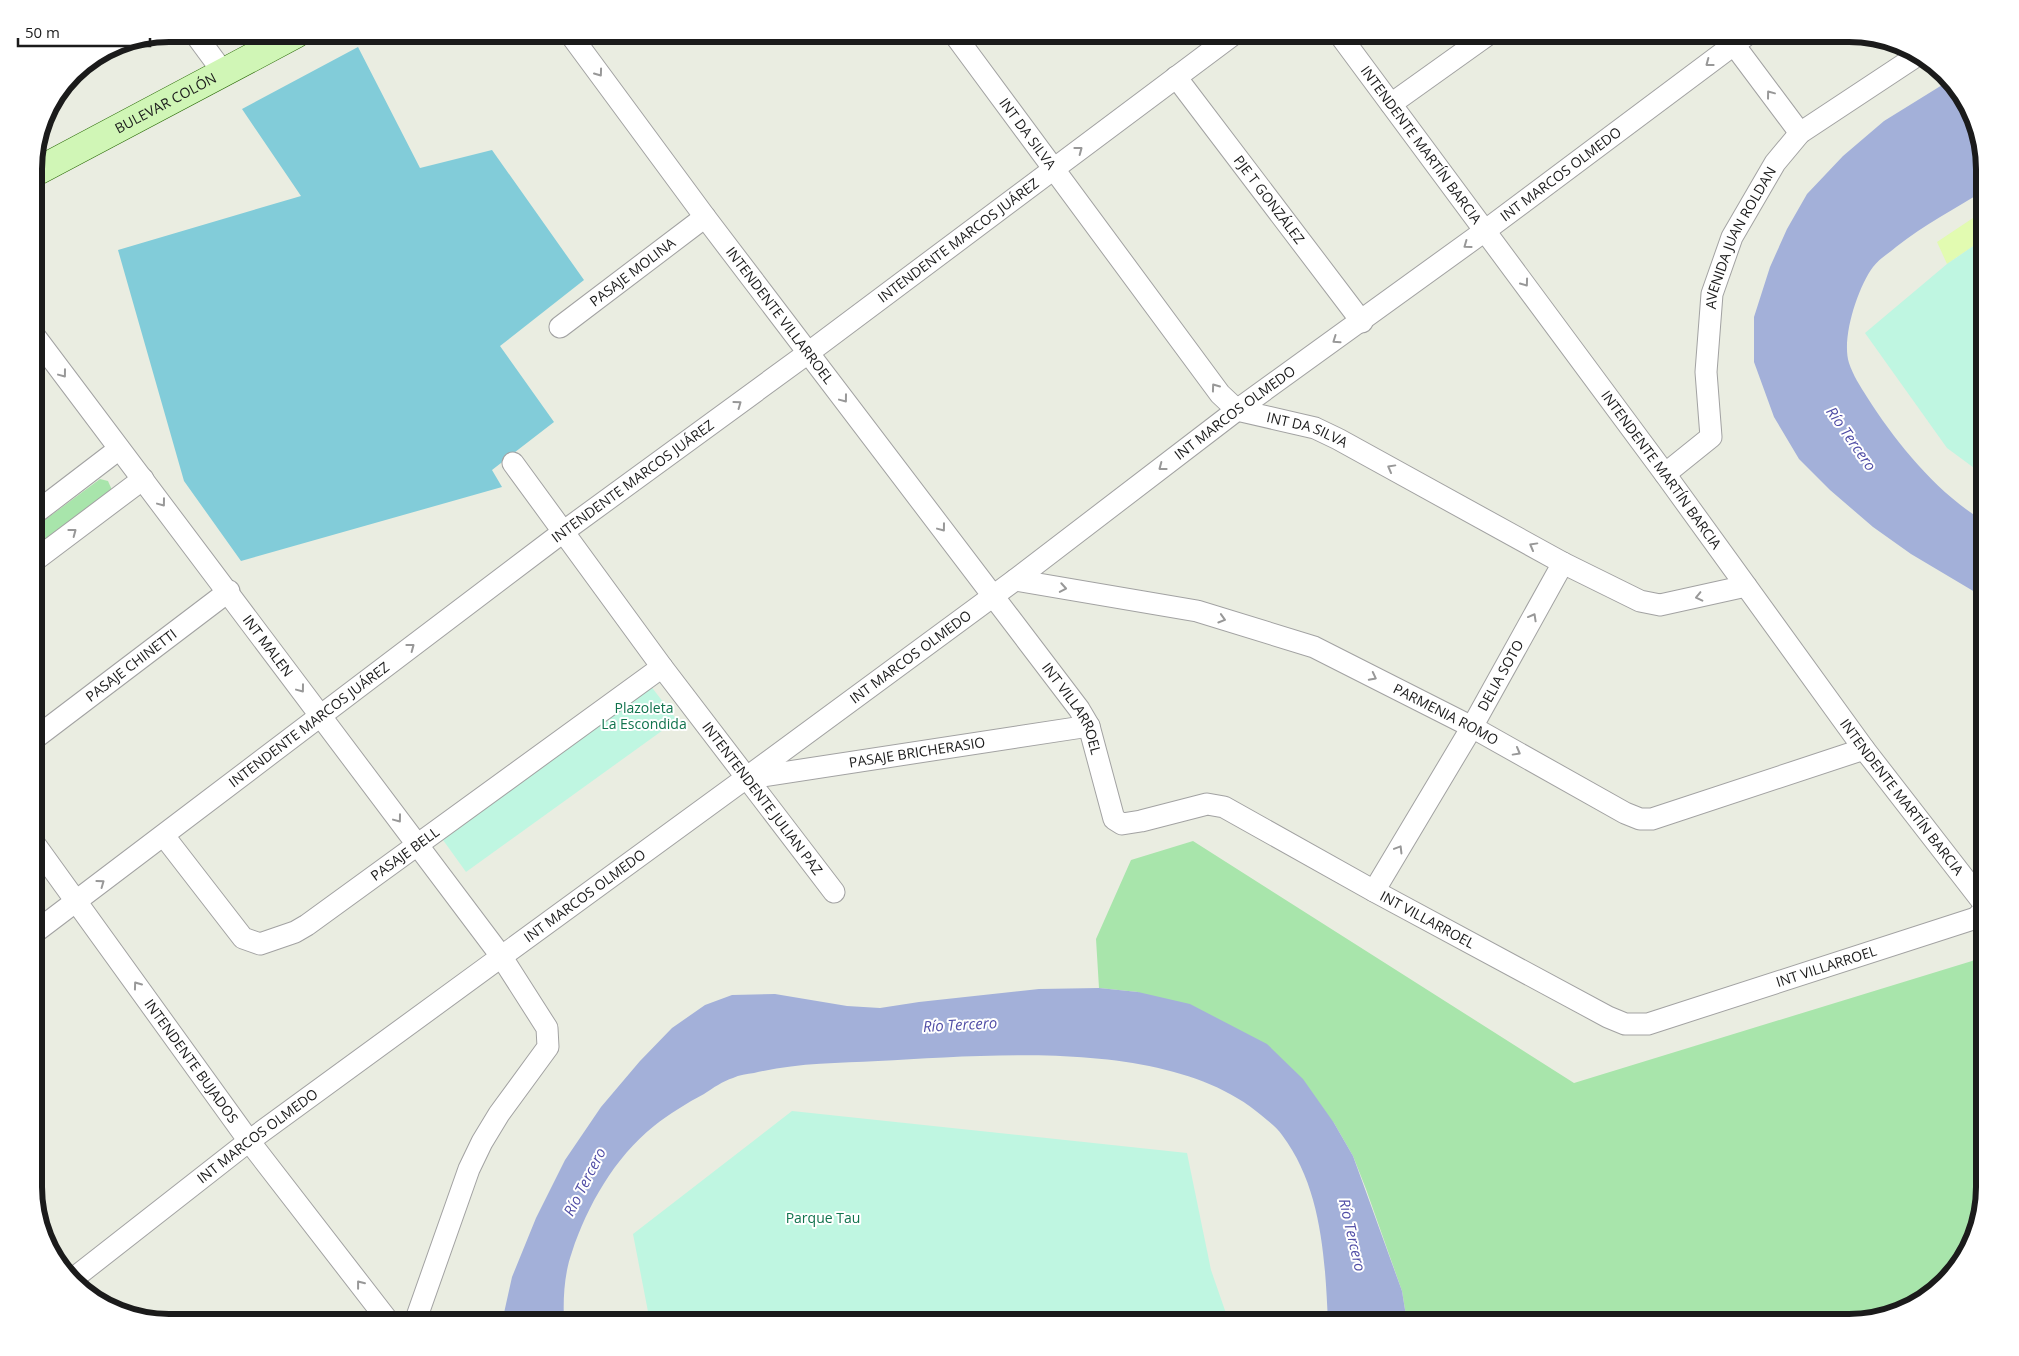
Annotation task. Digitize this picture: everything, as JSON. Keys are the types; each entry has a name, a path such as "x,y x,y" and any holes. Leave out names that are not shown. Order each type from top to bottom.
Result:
{"main road":[{"name":"BULEVAR COLÓN","path":"43,168 281,42"}],"street":[{"path":"201,42 224,72"},
{"name":"INTENDENTE VILLARROEL","path":"576,42 705,217 993,595"},
{"name":"INT DA SILVA","path":"960,42 1220,394 1237,410 1315,428 1564,563 1640,601 1660,605 1746,586"},
{"name":"INTENDENTE MARCOS JUÁREZ","path":"43,926 563,532 1223,42"},
{"name":"INTENDENTE MARTÍN BARCIA","path":"1345,42 1486,230 1864,749 1976,893"},
{"path":"1391,104 1479,42"},
{"name":"INT MARCOS OLMEDO","path":"79,1274 249,1141 1015,580 1237,410 1362,322 1486,230 1730,42"},
{"path":"1739,42 1800,133"},
{"name":"AVENIDA JUAN ROLDAN","path":"1665,474 1711,437 1706,372 1712,294 1732,237 1775,163 1800,133 1912,59"},
{"name":"PJE T GONZÁLEZ","path":"1176,77 1362,322"},
{"name":"PASAJE MOLINA","path":"560,326 705,217"},
{"name":"INT MALEN","path":"43,347 229,591 501,956 547,1028 548,1047 499,1114 482,1142 469,1169 418,1314"},
{"path":"43,507 119,448"},
{"name":"INTENTENDENTE JULIAN PAZ","path":"513,463 662,666 834,892"},
{"path":"43,554 143,479"},
{"name":"DELIA SOTO","path":"1374,891 1472,727 1564,563"},
{"name":"PARMENIA ROMO","path":"1015,580 1196,611 1314,647 1472,727 1625,813 1640,818 1652,819 1864,749"},
{"name":"PASAJE CHINETTI","path":"43,732 229,591"},
{"name":"INT VILLARROEL","path":"993,595 1079,709 1089,726 1114,819 1122,824 1142,821 1207,804 1224,807 1374,891 1608,1017 1625,1024 1648,1024 1976,918"},
{"name":"PASAJE BELL","path":"164,836 243,938 260,944 295,932 307,925 662,666"},
{"name":"PASAJE BRICHERASIO","path":"746,778 1089,726"},
{"name":"INTENDENTE BUJADOS","path":"43,855 249,1141 383,1314"}],"shaded area":[{"path":"358,47 420,168 492,150 584,280 500,346 554,422 492,470 502,487 241,561 184,481 118,250 301,196 242,109"},
{"path":"100,479 108,481 112,490 43,542 43,521"},
{"path":"1193,841 1574,1083 1976,958 1976,1186 1972,1219 1963,1243 1945,1270 1920,1292 1890,1307 1874,1311 1849,1314 1406,1314 1402,1291 1366,1189 1353,1156 1334,1123 1138,992 1099,988 1096,939 1131,860"}],"sand":[{"path":"1976,216 1976,244 1947,264 1937,242"}],"green space":[{"path":"1976,244 1976,469 1947,448 1865,333 1947,264"},
{"name":"Plazoleta La Escondida","path":"650,685 677,720 466,872 443,840"},
{"name":"Parque Tau","path":"792,1111 1187,1153 1211,1270 1226,1314 648,1314 633,1234"}],"water":[{"name":"Río Tercero","path":"1943,84 1963,113 1974,145 1976,195 1918,231 1875,264 1867,276 1852,313 1847,340 1847,353 1849,363 1859,385 1905,450 1934,482 1976,516 1976,593 1911,554 1873,527 1830,490 1799,459 1774,417 1754,362 1754,317 1770,267 1787,229 1807,194 1843,156 1884,121"},
{"name":"Río Tercero","path":"1099,988 1138,992 1190,1004 1267,1044 1303,1079 1334,1123 1353,1156 1402,1291 1406,1314 1328,1314 1323,1249 1319,1225 1306,1178 1279,1131 1229,1093 1185,1075 1135,1063 1082,1057 1028,1055 800,1065 743,1075 722,1083 678,1109 654,1126 627,1152 604,1183 586,1217 569,1260 564,1314 504,1314 512,1277 536,1218 565,1160 601,1107 640,1061 672,1028 705,1005 732,995 775,994 847,1006 880,1008 1039,989"}]}
